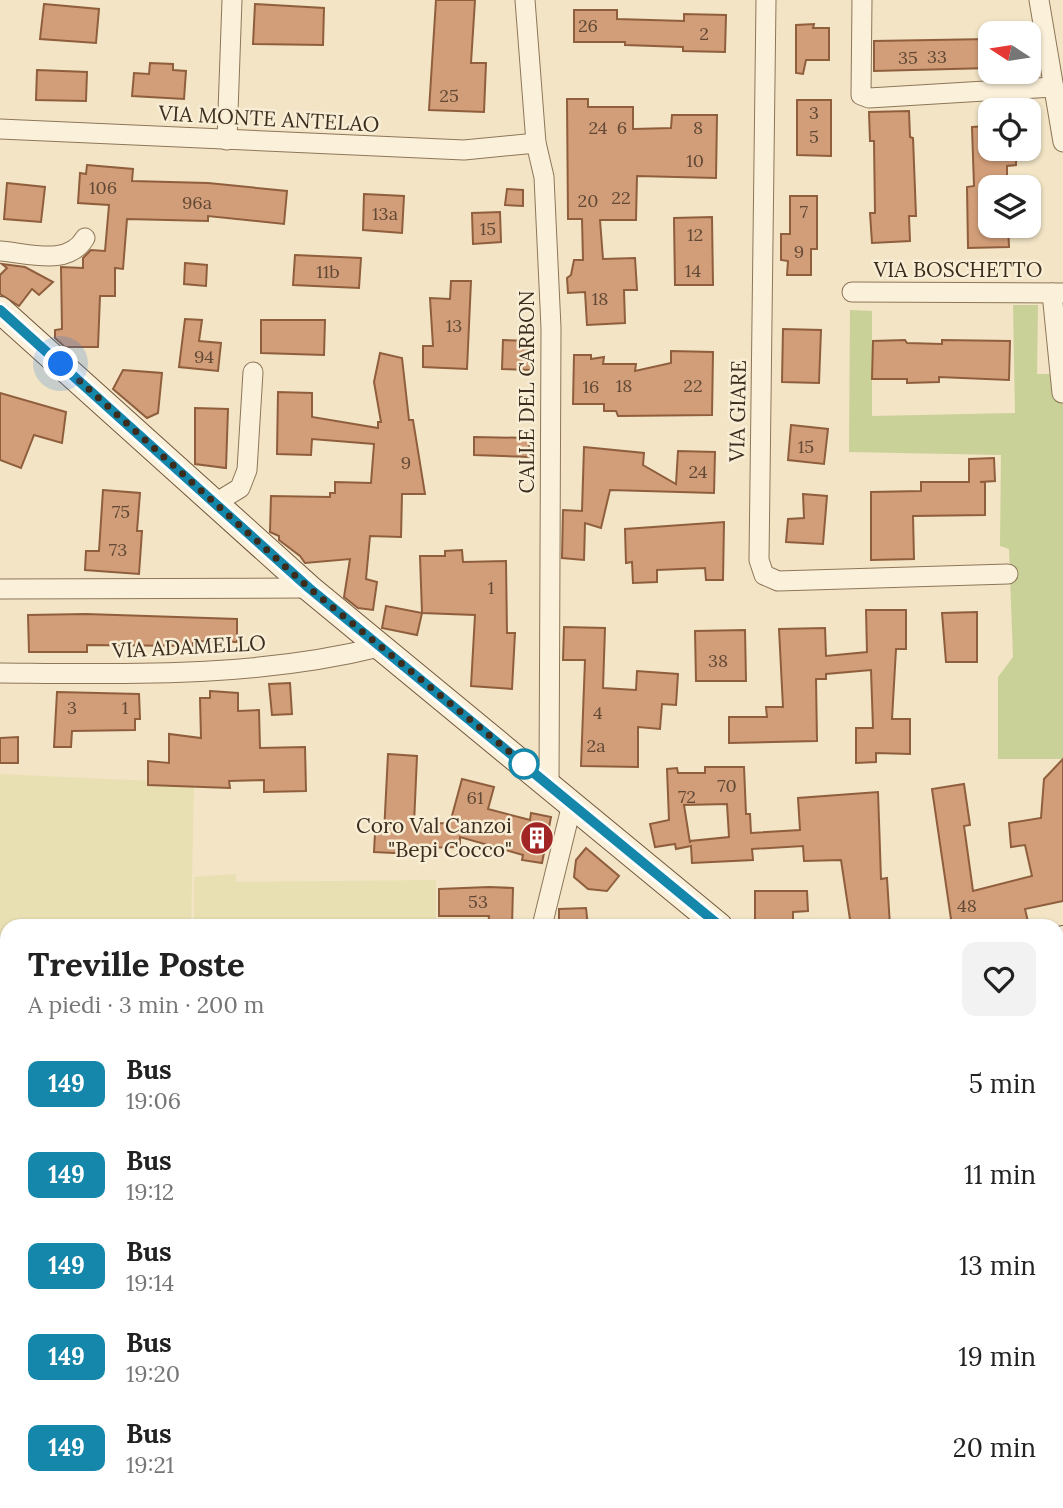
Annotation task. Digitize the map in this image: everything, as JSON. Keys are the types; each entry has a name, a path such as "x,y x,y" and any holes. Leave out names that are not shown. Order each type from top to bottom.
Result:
{"street":[{"path":"227,140 232,0"},
{"name":"CALLE DEL CARBON","path":"525,0 536,143 544,177 551,328 549,785"},
{"name":"VIA GIARE","path":"766,0 759,560 764,575 778,580 1009,573"},
{"path":"862,0 861,95 869,99 1053,88"},
{"path":"1039,0 1063,142"},
{"name":"VIA MONTE ANTELAO","path":"0,130 464,150 536,143"},
{"path":"0,251 66,256 78,250 85,238"},
{"name":"VIA BOSCHETTO","path":"852,292 1058,293"},
{"path":"1058,293 1062,393"},
{"path":"0,310 217,502 309,588 711,919"},
{"path":"217,502 240,488 247,470 253,372"},
{"path":"0,589 309,588"},
{"name":"VIA ADAMELLO","path":"0,673 178,674 291,664 379,647"},
{"path":"544,919 572,804"}],"shaded area":[{"path":"0,774 194,783 191,919 0,919"},
{"path":"236,874 236,882 436,880 436,919 194,919 194,877"}],"green space":[{"path":"1013,305 1038,305 1037,374 1055,374 1063,393 1063,759 998,759 998,677 1013,657 1009,549 1000,546 1001,455 849,452 850,310 872,311 872,416 1015,413"}],"building":[{"path":"436,0 475,0 471,63 486,63 484,112 429,110"},
{"path":"44,4 99,9 96,43 40,39"},
{"path":"255,4 324,8 323,45 253,44"},
{"path":"574,10 617,10 617,19 684,21 684,14 726,15 725,52 683,51 683,47 625,45 625,42 574,42"},
{"path":"814,24 813,28 829,28 829,60 806,60 803,74 796,73 796,25"},
{"path":"978,39 978,68 874,71 874,41"},
{"path":"150,63 173,64 173,70 186,71 184,99 132,96 134,73 149,74"},
{"path":"37,70 87,72 86,101 36,100"},
{"path":"567,99 588,99 588,107 633,107 633,129 671,128 672,115 717,115 716,178 637,176 636,220 600,220 603,259 635,258 637,290 624,290 625,323 587,325 585,292 568,293 567,278 571,275 574,260 583,260 582,219 568,219"},
{"path":"797,100 831,100 831,156 797,155"},
{"path":"909,111 910,137 913,138 916,216 909,216 910,241 872,243 870,213 875,213 874,141 870,141 869,112"},
{"path":"972,127 978,127 978,161 1016,161 1016,165 1007,166 1007,175 978,175 978,238 1009,238 1009,247 968,248 967,187 974,186"},
{"path":"87,165 133,169 132,181 208,183 287,191 284,224 208,216 208,221 127,219 123,269 115,268 115,296 100,296 98,347 65,347 55,338 55,330 62,329 61,267 83,268 83,258 91,250 105,251 109,205 78,203 80,173 86,174"},
{"path":"7,183 45,187 41,222 4,219"},
{"path":"507,189 523,190 523,206 505,205"},
{"path":"364,194 404,196 402,233 363,230"},
{"path":"790,196 817,196 817,249 811,249 811,275 787,275 788,261 781,260 781,234 790,234"},
{"path":"500,212 501,242 473,244 472,213"},
{"path":"712,217 713,285 675,285 674,218"},
{"path":"295,255 361,258 359,288 293,285"},
{"path":"185,263 207,265 206,286 184,284"},
{"path":"2,264 25,267 53,282 39,295 32,289 19,306 0,294 0,275 7,268"},
{"path":"451,281 471,281 467,369 423,367 423,346 433,346 430,298 450,299"},
{"path":"185,319 202,320 199,341 221,343 218,371 179,367"},
{"path":"261,320 325,320 324,355 261,353"},
{"path":"783,329 821,330 819,383 782,382"},
{"path":"503,340 529,341 528,353 533,353 532,370 502,369"},
{"path":"905,340 907,343 942,344 942,340 1010,341 1009,380 939,377 939,382 907,383 907,379 872,379 873,341"},
{"path":"671,351 713,352 712,415 618,416 616,411 604,411 604,404 573,404 574,355 591,355 591,359 604,357 603,364 636,364 635,371 671,363"},
{"path":"380,353 402,358 409,420 413,420 425,494 402,494 401,537 370,536 366,579 377,582 373,610 358,608 344,597 350,559 305,563 279,540 279,536 270,532 271,496 330,497 330,493 335,493 335,482 371,483 374,444 312,439 311,455 277,454 278,392 312,393 312,417 378,428 378,422 381,422 374,382"},
{"path":"123,370 162,373 158,413 147,418 113,389"},
{"path":"0,393 66,412 62,443 34,435 21,468 0,460"},
{"path":"195,408 228,409 226,468 195,464"},
{"path":"791,425 828,429 824,464 788,460"},
{"path":"474,437 529,438 529,457 474,455"},
{"path":"584,447 644,453 643,465 676,484 678,451 715,452 714,493 610,490 601,528 585,523 584,560 562,558 563,510 582,511"},
{"path":"994,458 995,481 980,482 985,482 985,515 913,516 914,559 871,560 871,492 921,491 921,482 969,482 969,459"},
{"path":"103,490 140,493 137,531 142,531 139,574 85,570 86,551 99,551"},
{"path":"803,494 827,496 823,544 786,542 788,519 804,518"},
{"path":"724,522 723,580 706,580 705,568 657,570 657,582 633,583 632,562 626,563 625,529"},
{"path":"462,550 463,562 506,561 507,633 515,633 512,689 471,686 475,615 422,613 420,556 445,556 445,551"},
{"path":"386,606 422,613 417,635 382,628"},
{"path":"866,610 906,610 906,649 896,649 892,719 910,719 910,754 876,753 876,762 856,763 856,728 873,728 871,670 826,674 826,679 816,679 817,741 729,743 729,717 767,717 766,707 783,707 779,629 825,628 826,656 867,652"},
{"path":"977,612 977,662 946,662 942,613"},
{"path":"86,614 237,619 237,642 193,641 193,646 87,645 87,652 29,652 28,615"},
{"path":"564,627 605,628 603,688 636,690 637,671 678,674 676,705 662,704 660,729 638,727 638,767 581,766 585,660 563,660"},
{"path":"745,630 746,681 696,681 695,631"},
{"path":"290,683 292,714 272,715 269,684"},
{"path":"210,691 238,693 238,711 259,710 260,748 305,747 306,791 264,792 264,780 229,781 230,788 148,785 148,761 169,763 169,734 201,738 200,698 210,698"},
{"path":"57,692 139,694 140,719 135,719 135,730 72,731 71,747 54,747"},
{"path":"18,737 18,763 0,763 0,738"},
{"path":"388,754 417,756 414,824 450,823 462,779 494,787 488,809 530,820 531,813 551,817 542,863 522,860 523,855 460,837 460,847 413,848 413,854 374,852 375,833 384,833"},
{"path":"1063,759 1063,901 1025,909 1027,919 951,919 932,789 964,784 970,825 964,826 973,891 1032,876 1025,845 1011,847 1009,823 1041,818 1044,779"},
{"path":"705,767 744,767 746,814 750,814 751,833 800,830 798,798 878,792 881,879 887,878 890,919 850,919 841,860 804,861 803,846 752,849 753,860 692,863 691,846 676,849 675,844 655,847 650,824 669,820 667,769 677,768 678,773 705,773","holes":["727,804 729,837 690,841 684,805"]},
{"path":"586,848 619,876 607,891 588,889 574,877 576,860"},
{"path":"513,888 512,919 439,916 439,889"},
{"path":"755,891 807,891 808,911 793,912 793,919 755,919"},
{"path":"586,908 587,919 559,919 559,909"}],"bus line":[{"name":"149","path":"0,310 217,502 309,588 711,919"}],"place":[{"name":"Coro Val Canzoi \"Bepi Cocco\"","path":"537,838"}],"route":[{"path":"61,364 217,502 309,588 528,767 524,764"}]}
